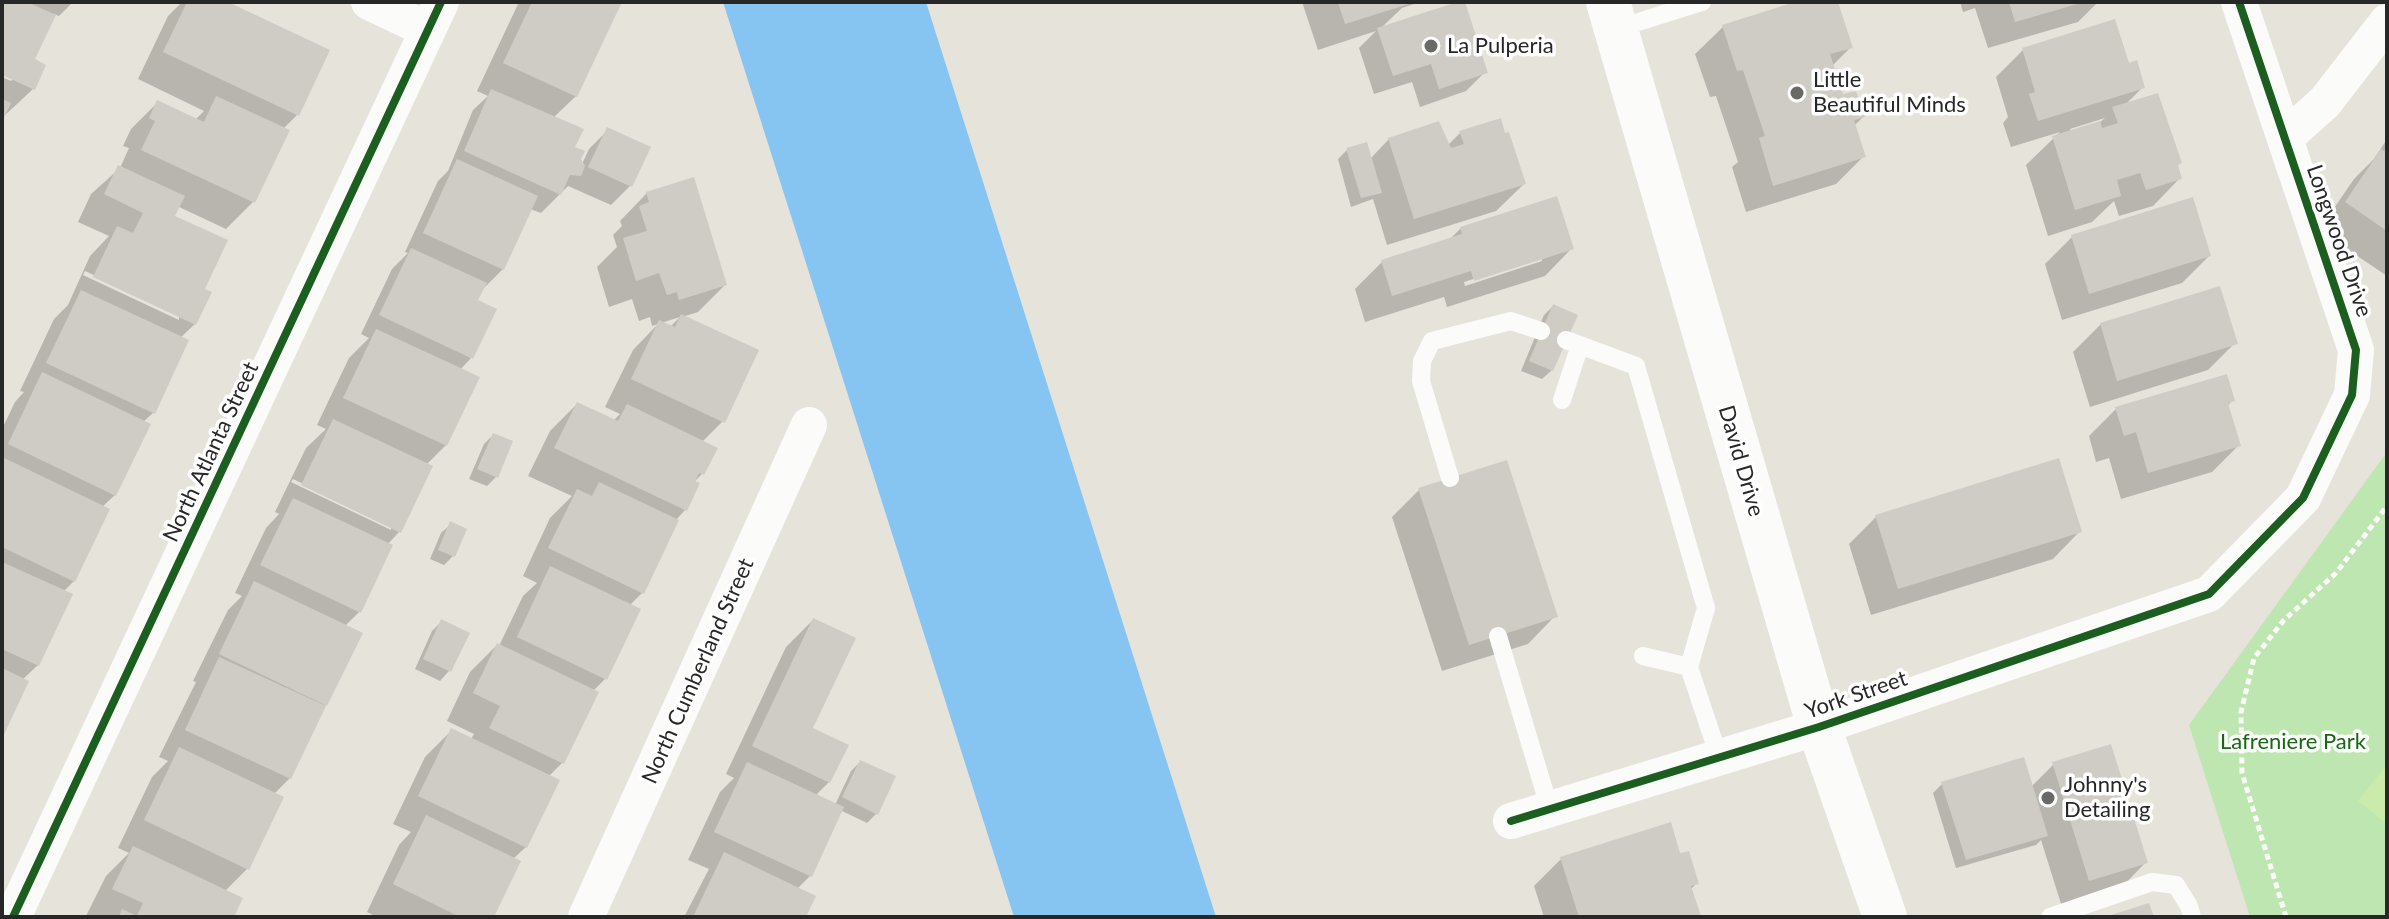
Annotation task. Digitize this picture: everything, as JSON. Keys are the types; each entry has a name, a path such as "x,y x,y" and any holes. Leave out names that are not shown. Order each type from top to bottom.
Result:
{"main road":[{"name":"David Drive","path":"1612,15 1819,727 1885,917"}],"street":[{"path":"369,2 435,16"},
{"name":"Longwood Drive","path":"2209,594 2303,498 2352,395 2356,350 2239,2"},
{"name":"North Atlanta Street","path":"13,917 435,16"},
{"path":"2285,138 2325,102 2387,22"},
{"name":"North Cumberland Street","path":"586,917 809,425"},
{"name":"York Street","path":"1511,821 1819,727 2209,594"}],"lane":[{"path":"1612,15 1702,2"},
{"path":"1450,478 1421,381 1422,361 1432,341 1511,321 1541,331"},
{"path":"1562,400 1573,343 1636,366 1706,608 1689,667 1719,757"},
{"path":"1498,636 1550,810"},
{"path":"1643,656 1689,667"},
{"path":"2050,917 2152,882 2176,885 2192,917"}],"path":[{"path":"2286,917 2242,773 2241,712 2254,658 2284,620 2336,573 2387,506"}],"green space":[{"name":"Lafreniere Park","path":"2387,452 2387,917 2250,917 2189,725"},
{"path":"2387,764 2387,824 2358,801"}],"water":[{"path":"723,2 926,2 1216,917 1014,917"}],"building":[{"path":"2,2 27,2 56,15 35,59 46,65 35,90 2,75"},
{"path":"187,2 228,2 330,50 299,116 163,52"},
{"path":"532,2 622,2 577,97 503,63"},
{"path":"1338,2 1412,2 1412,3 1345,24"},
{"name":"La Pulperia","path":"1465,2 1488,73 1439,89 1431,64 1393,76 1377,28"},
{"name":"Little Beautiful Minds","path":"1795,2 1838,2 1853,48 1830,54 1843,94 1856,91 1865,117 1854,120 1866,157 1773,186 1759,138 1765,136 1743,70 1737,71 1722,25"},
{"path":"2009,2 2081,2 2081,3 2015,22"},
{"path":"2115,19 2129,63 2137,60 2145,88 2038,121 2029,94 2035,92 2022,48"},
{"path":"491,89 584,129 575,147 585,151 581,159 585,166 581,176 570,175 561,195 464,151"},
{"path":"2158,93 2182,163 2178,165 2182,179 2146,190 2140,173 2117,180 2121,196 2075,210 2052,136 2100,121 2102,128 2118,123 2112,107"},
{"path":"216,96 290,130 255,203 141,150 155,121 149,118 157,100 204,122"},
{"path":"2,99 11,103 2,122"},
{"path":"1501,118 1505,133 1509,132 1526,184 1414,219 1388,138 1439,121 1451,148 1464,144 1459,131"},
{"path":"607,127 651,147 632,187 588,167"},
{"path":"1367,142 1382,193 1361,198 1346,148"},
{"path":"2381,149 2387,153 2387,231 2345,202"},
{"path":"457,159 538,196 504,270 423,233"},
{"path":"118,165 185,196 175,216 228,240 205,289 212,292 196,325 93,277 117,226 133,233 143,213 104,194"},
{"path":"694,177 727,285 679,300 677,292 667,295 659,273 636,281 623,238 647,231 639,206 649,202 646,192"},
{"path":"1557,196 1574,249 1474,281 1471,271 1392,296 1381,260 1462,234 1460,227"},
{"path":"2193,197 2211,256 2089,294 2071,235"},
{"path":"411,248 487,283 478,300 497,309 473,359 379,315"},
{"path":"2220,286 2238,344 2117,381 2100,323"},
{"path":"81,290 189,340 155,414 46,363"},
{"path":"1553,304 1578,315 1553,371 1529,361"},
{"path":"681,314 759,350 725,423 631,379 659,320 675,327"},
{"path":"376,329 480,377 447,446 343,398"},
{"path":"42,372 151,424 116,496 8,444"},
{"path":"2227,374 2235,401 2228,403 2241,446 2148,473 2136,432 2124,436 2115,407"},
{"path":"577,402 618,421 627,404 718,448 704,475 699,473 695,481 700,483 687,511 554,448"},
{"path":"333,419 433,466 401,533 301,485"},
{"path":"493,433 513,441 498,478 477,469"},
{"path":"2,457 110,509 75,582 2,547"},
{"path":"2059,458 2082,532 1898,589 1875,515"},
{"path":"1507,460 1558,617 1469,645 1418,488"},
{"path":"599,482 679,520 644,594 548,548 577,489 592,496"},
{"path":"293,498 393,545 361,613 260,565"},
{"path":"450,521 467,529 455,557 438,550"},
{"path":"2,562 73,594 39,666 2,649"},
{"path":"550,566 641,609 607,680 517,637"},
{"path":"254,581 363,633 327,706 219,654"},
{"path":"813,618 856,638 813,728 849,745 830,783 752,746"},
{"path":"441,619 470,633 451,672 423,659"},
{"path":"497,643 599,692 564,764 489,728 500,706 473,693"},
{"path":"219,657 326,706 291,779 185,730"},
{"path":"2,668 29,681 2,739"},
{"path":"451,728 560,780 527,848 418,796"},
{"path":"2111,744 2148,863 2089,881 2052,762"},
{"path":"179,747 284,797 249,870 144,820"},
{"path":"2024,757 2048,836 1966,860 1941,782"},
{"path":"860,760 896,776 878,815 842,797"},
{"path":"747,762 844,807 812,877 714,832"},
{"path":"426,815 521,861 494,917 460,917 393,884"},
{"path":"1671,822 1680,853 1689,851 1699,884 1691,886 1701,916 1579,917 1560,857"},
{"path":"133,846 243,898 234,917 119,917 122,909 137,916 143,903 112,889"},
{"path":"724,852 816,896 806,917 693,917"},
{"path":"2149,903 2154,917 2108,917 2108,916"}],"cycle path":[{"path":"13,917 441,2"},
{"path":"1511,821 1819,727 2209,594 2303,498 2352,395 2356,350 2239,2"}],"place":[{"name":"La Pulperia","path":"1431,46"},
{"name":"Little Beautiful Minds","path":"1797,93"},
{"name":"Johnny's Detailing","path":"2048,798"}]}
